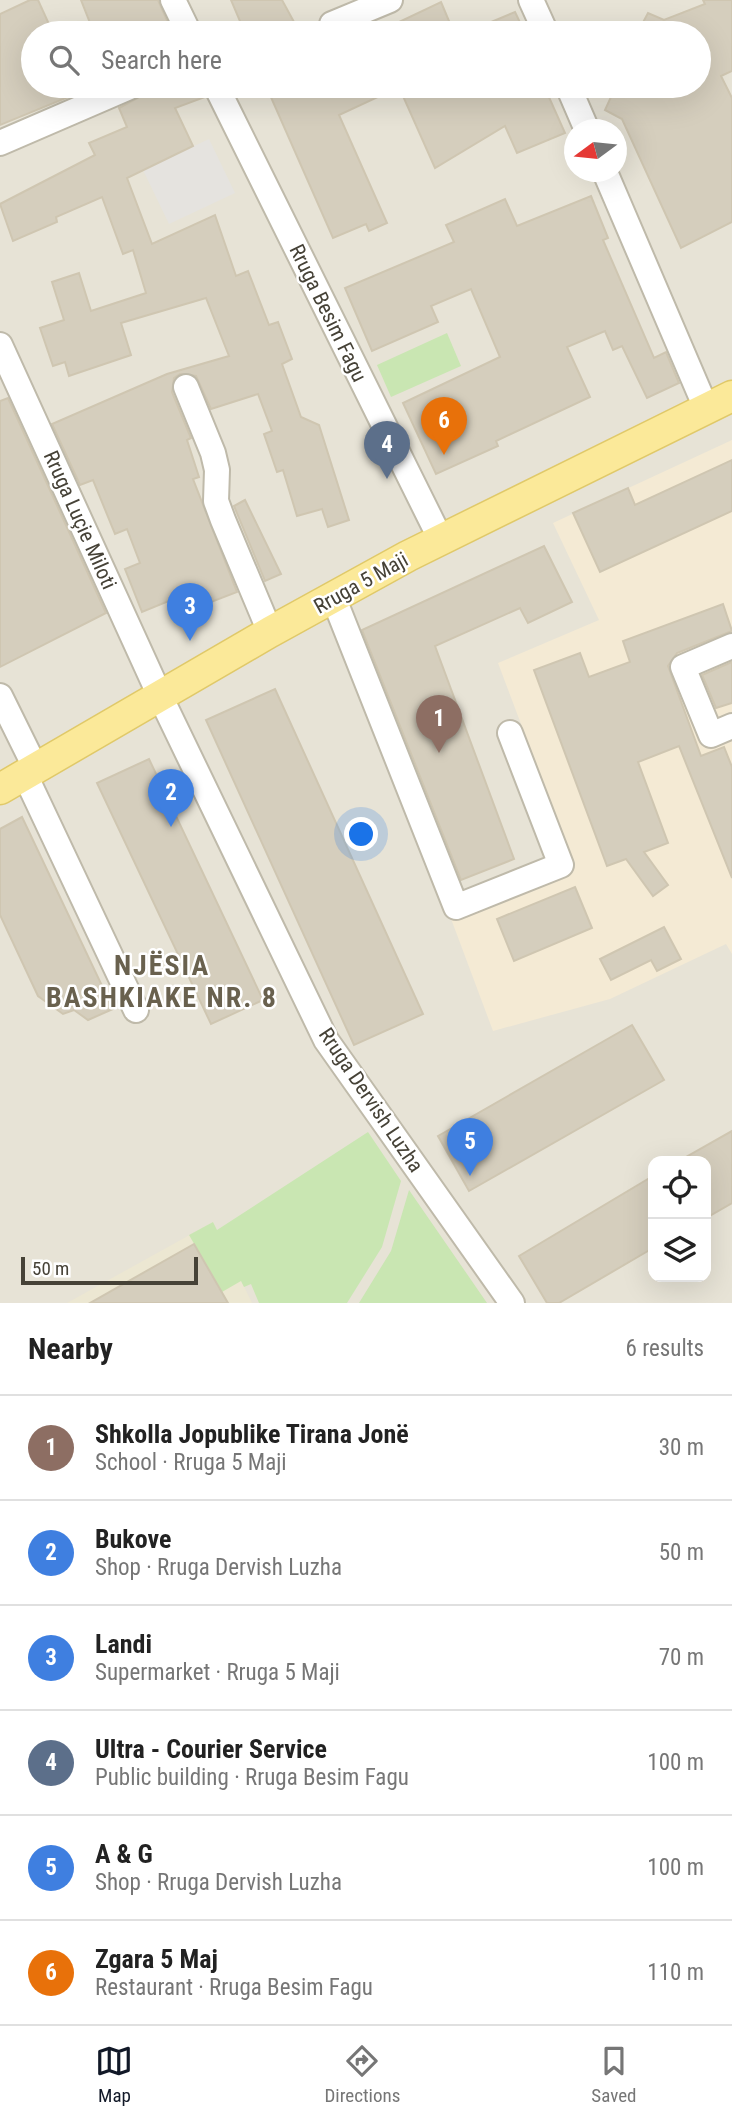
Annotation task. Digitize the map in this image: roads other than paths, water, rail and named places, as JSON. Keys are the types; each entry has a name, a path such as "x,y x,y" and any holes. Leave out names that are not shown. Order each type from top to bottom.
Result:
{"main road":[{"name":"Rruga 5 Maji","path":"20,778 270,632 440,540 719,402"}],"street":[{"path":"173,0 183,21"},
{"path":"339,21 390,0"},
{"path":"531,0 541,21"},
{"path":"0,143 104,98"},
{"name":"Rruga Besim Fagu","path":"222,98 440,540"},
{"path":"573,98 582,119"},
{"path":"610,182 719,402"},
{"name":"Rruga Luçie Miloti","path":"0,345 160,696"},
{"path":"186,387 213,453 217,470 216,501 270,632"},
{"path":"334,599 456,907 561,865 510,733"},
{"path":"732,646 683,667 711,736 732,726"},
{"path":"0,695 20,778 136,1010"},
{"name":"Rruga Dervish Luzha","path":"160,696 326,1040 512,1303"}],"place":[{"name":"Zgara 5 Maj","path":"444,455"},
{"name":"Ultra - Courier Service","path":"387,479"},
{"name":"Landi","path":"190,641"},
{"name":"Shkolla Jopublike Tirana Jonë","path":"439,753"},
{"name":"Bukove","path":"171,827"},
{"name":"A & G","path":"470,1176"}],"district":[{"name":"NJËSIA BASHKIAKE NR. 8","path":"162,981"}]}
